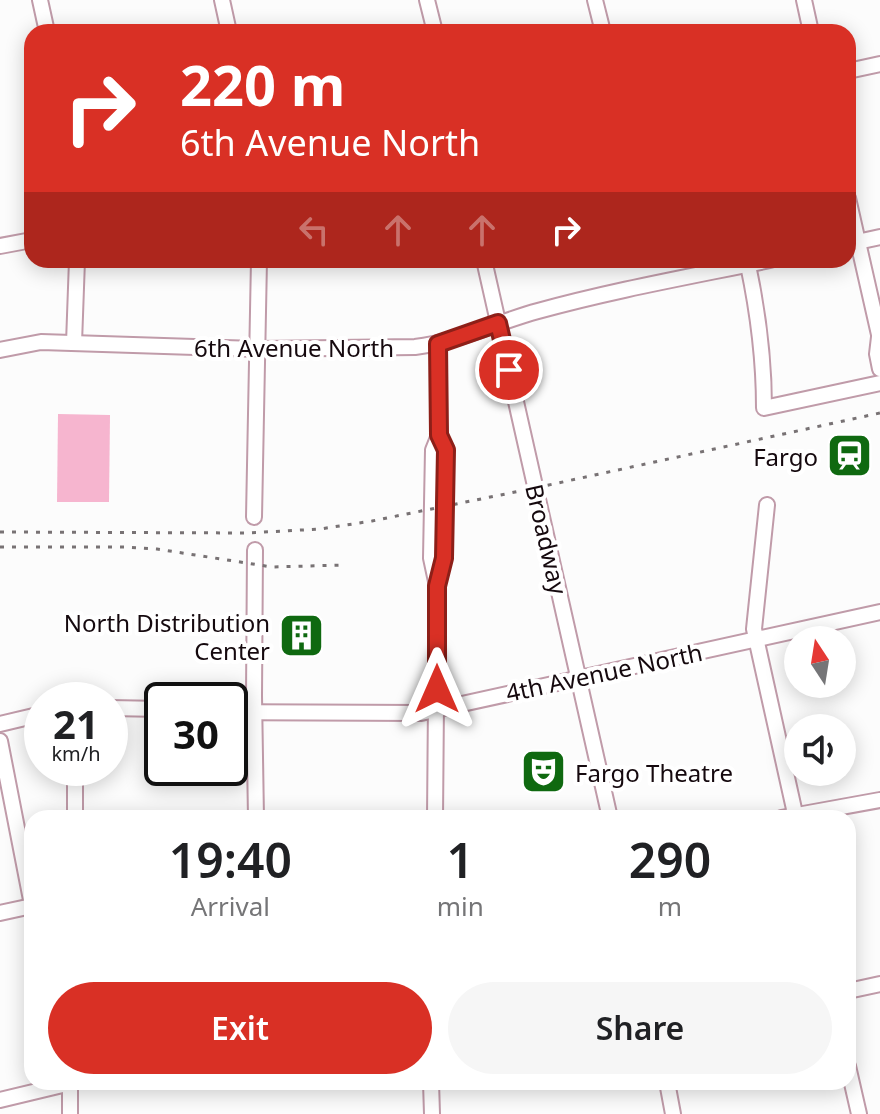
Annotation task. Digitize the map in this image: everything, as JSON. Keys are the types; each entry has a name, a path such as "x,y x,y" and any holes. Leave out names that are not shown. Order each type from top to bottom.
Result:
{"street":[{"path":"40,0 45,24"},
{"path":"222,0 227,24"},
{"path":"427,0 433,24"},
{"path":"595,0 601,24"},
{"path":"804,0 809,24"},
{"path":"856,69 880,64"},
{"path":"856,242 880,237"},
{"path":"0,246 24,242"},
{"path":"856,254 880,338 877,354 880,369"},
{"path":"74,343 77,268"},
{"path":"254,517 259,268"},
{"name":"Broadway","path":"486,268 608,810"},
{"name":"6th Avenue North","path":"0,350 41,342 258,349 415,347 438,344 554,306 734,268"},
{"path":"748,268 761,346 764,408 880,383"},
{"path":"435,810 437,586 431,558 433,450 439,435 438,344"},
{"path":"767,505 755,621 790,810"},
{"path":"255,550 256,810"},
{"name":"4th Avenue North","path":"248,712 410,713 436,710 880,612"},
{"path":"0,724 24,718"},
{"path":"0,741 24,864"},
{"path":"75,786 75,810"},
{"path":"828,810 880,800"},
{"path":"0,913 24,907"},
{"path":"856,989 880,984"},
{"path":"0,1100 43,1090"},
{"path":"70,1114 72,1090"},
{"path":"431,1090 432,1114"},
{"path":"668,1090 673,1114"},
{"path":"854,1090 859,1114"}],"shaded area":[{"path":"58,414 110,415 109,502 57,502"}],"railway":[{"path":"0,532 247,533 320,529 535,488 880,413"},
{"path":"0,547 126,547 272,567 343,565"}],"place":[{"name":"Fargo","path":"849,456"},
{"name":"North Distribution Center","path":"301,636"},
{"name":"Fargo Theatre","path":"544,772"}],"route":[{"path":"437,689 437,586 444,558 446,450 439,435 438,344 498,323 509,370"}]}
